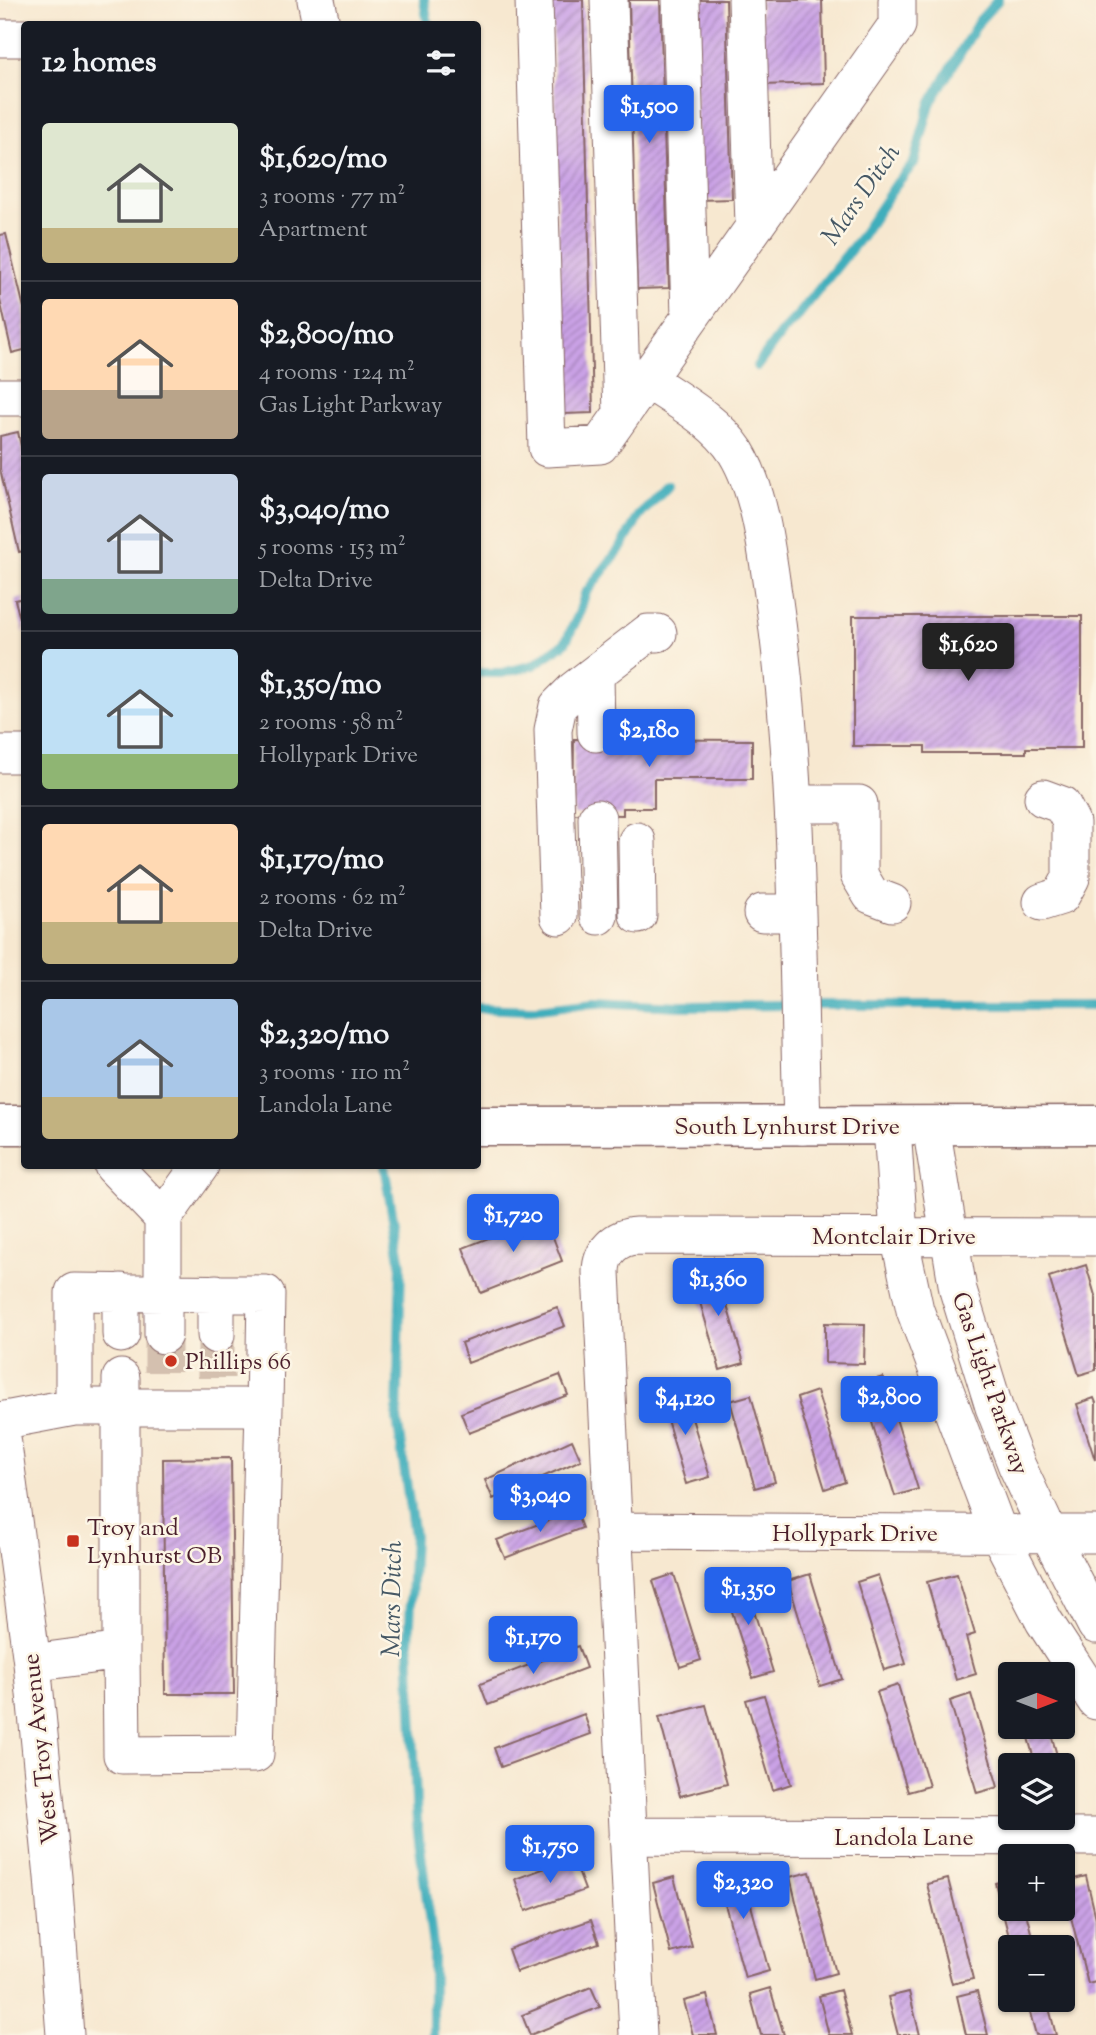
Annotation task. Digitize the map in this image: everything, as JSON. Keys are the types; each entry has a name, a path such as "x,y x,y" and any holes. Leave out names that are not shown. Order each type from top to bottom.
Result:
{"main road":[{"path":"0,1125 21,1125"},
{"name":"South Lynhurst Drive","path":"481,1126 1096,1125"}],"street":[{"path":"316,0 320,21"},
{"path":"534,0 547,448 600,445 897,24 897,0"},
{"path":"609,0 622,413"},
{"path":"681,0 690,317"},
{"path":"747,0 754,226"},
{"path":"0,38 21,38"},
{"path":"646,379 705,419 723,435 737,454 751,488 765,540 770,633 795,804 779,913 798,982 802,1126"},
{"path":"0,397 21,397"},
{"path":"559,916 553,730 558,706 648,633 658,633"},
{"path":"595,674 596,733"},
{"path":"0,754 21,754"},
{"path":"1042,902 1061,896 1071,878 1071,822 1062,805 1043,798"},
{"path":"795,804 859,804 859,875 870,895 891,903"},
{"path":"597,818 598,916"},
{"path":"637,841 638,915"},
{"name":"Gas Light Parkway","path":"891,1126 899,1236 915,1310 999,1534 1044,1621 1096,1701"},
{"name":"Gas Light Parkway","path":"931,1126 958,1290 994,1406 1017,1466 1076,1590 1096,1625"},
{"path":"116,1169 163,1218"},
{"path":"163,1335 163,1218 198,1169"},
{"name":"Montclair Drive","path":"613,1531 601,1272 606,1252 621,1239 636,1236 1096,1237"},
{"path":"74,1406 74,1292 266,1294 255,1755 122,1755 121,1392"},
{"path":"121,1292 121,1334"},
{"path":"216,1293 216,1335"},
{"path":"0,1421 74,1406 121,1392 216,1392 264,1407"},
{"name":"West Troy Avenue","path":"0,1421 32,1663 65,2035"},
{"path":"613,1531 638,2035"},
{"name":"Hollypark Drive","path":"613,1531 1096,1534"},
{"path":"32,1663 121,1651"},
{"name":"Landola Lane","path":"628,1836 1096,1837"}],"building":[{"path":"552,0 583,0 593,413 563,414"},
{"path":"629,0 660,0 669,288 637,289"},
{"path":"693,0 726,0 732,199 699,200"},
{"path":"760,0 822,0 824,83 763,85"},
{"path":"6,234 21,296 21,351 12,353 0,300 0,235"},
{"path":"18,432 21,446 19,552 0,469 0,436"},
{"path":"21,599 21,623 15,600"},
{"path":"853,616 1082,616 1082,748 1026,748 1026,753 925,753 925,746 853,746"},
{"path":"574,739 752,740 752,779 654,779 654,808 623,808 623,815 573,814"},
{"path":"545,1216 562,1261 481,1293 463,1248"},
{"path":"715,1265 744,1363 720,1370 691,1272"},
{"path":"1086,1265 1096,1299 1096,1370 1079,1375 1049,1277"},
{"path":"557,1307 565,1326 468,1363 461,1343"},
{"path":"825,1323 865,1324 864,1364 825,1363"},
{"path":"560,1375 568,1395 469,1433 461,1413"},
{"path":"883,1377 918,1489 895,1496 860,1384"},
{"path":"683,1389 710,1477 686,1484 660,1396"},
{"path":"817,1391 845,1482 825,1489 797,1398"},
{"path":"751,1395 775,1482 755,1488 730,1401"},
{"path":"1094,1398 1096,1403 1095,1460 1077,1404"},
{"path":"572,1440 581,1460 493,1499 485,1480"},
{"path":"231,1458 234,1694 165,1694 163,1459"},
{"path":"575,1510 582,1528 505,1558 497,1540"},
{"path":"674,1574 701,1660 680,1667 653,1581"},
{"path":"810,1574 842,1679 820,1686 788,1581"},
{"path":"957,1574 975,1634 966,1637 976,1674 956,1680 927,1582"},
{"path":"878,1575 906,1664 884,1670 857,1582"},
{"path":"743,1576 773,1672 753,1678 723,1583"},
{"path":"578,1646 586,1668 488,1705 480,1684"},
{"path":"898,1685 929,1786 908,1792 877,1692"},
{"path":"971,1694 998,1787 977,1793 950,1701"},
{"path":"764,1695 791,1784 773,1790 746,1700"},
{"path":"706,1705 727,1784 680,1796 659,1717"},
{"path":"584,1714 591,1734 501,1767 494,1748"},
{"path":"1029,1740 1053,1740 1056,1753 1032,1753"},
{"path":"573,1858 585,1890 526,1911 515,1879"},
{"path":"740,1865 769,1971 745,1978 716,1871"},
{"path":"810,1872 836,1973 815,1979 790,1877"},
{"path":"1086,1876 1096,1918 1096,1982 1088,1984 1072,1921 1075,1921 1075,1879"},
{"path":"674,1877 692,1947 671,1953 653,1883"},
{"path":"948,1879 973,1979 952,1984 927,1884"},
{"path":"591,1920 599,1943 516,1972 508,1949"},
{"path":"1005,1921 1028,1921 1032,1935 1009,1935"},
{"path":"591,1987 600,2007 530,2035 522,2015"},
{"path":"770,1988 784,2035 761,2035 750,1994"},
{"path":"840,1990 852,2035 829,2035 819,1996"},
{"path":"977,1991 988,2035 966,2035 957,1996"},
{"path":"909,1992 920,2035 898,2035 888,1997"},
{"path":"707,1995 717,2035 693,2035 684,2001"},
{"path":"1030,2012 1050,2012 1056,2035 1036,2035"}],"waterway":[{"path":"424,0 428,21"},
{"name":"Mars Ditch","path":"757,366 860,238 897,183 914,163 930,104 979,21 998,0"},
{"name":"Mars Ditch","path":"481,673 502,673 534,665 565,643 585,594 622,546 639,516 668,485"},
{"path":"481,1008 530,1010 595,1002 680,1006 791,1005"},
{"path":"806,1005 1096,1005"},
{"name":"Mars Ditch","path":"385,1169 401,1265 397,1419 414,1536 409,1643 417,1823 433,1946 433,2035"}],"tunnel":[{"path":"163,1335 163,1378"},
{"path":"216,1335 216,1378"}],"place":[{"name":"Phillips 66","path":"171,1361"},
{"name":"Troy and Lynhurst OB","path":"73,1541"}]}
